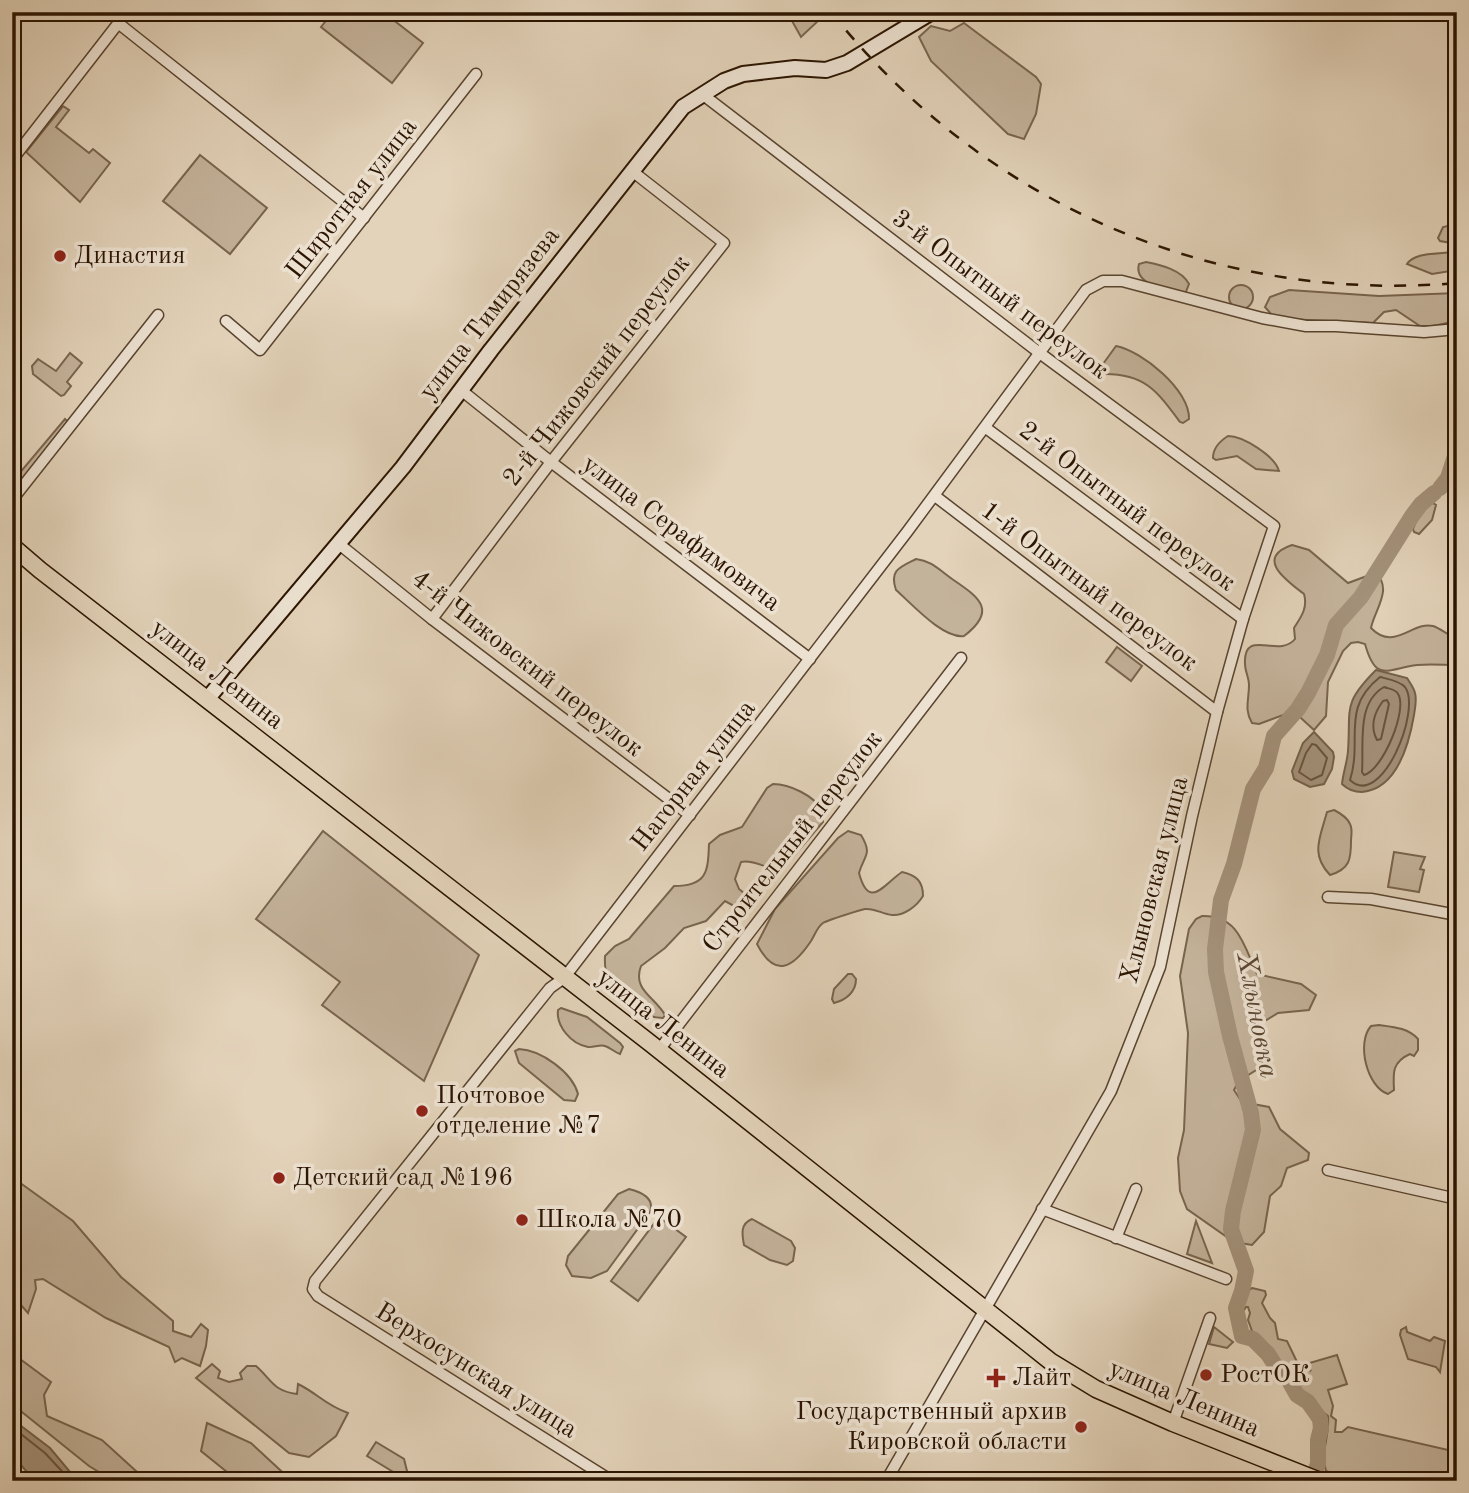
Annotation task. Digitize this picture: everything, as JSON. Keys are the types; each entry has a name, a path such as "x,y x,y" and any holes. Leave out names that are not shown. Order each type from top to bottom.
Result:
{"main road":[{"name":"улица Тимирязева","path":"208,698 403,467 683,107 724,81 743,74 795,68 826,70 847,64 932,12"},
{"name":"улица Ленина","path":"12,546 659,1051 1050,1361 1096,1389 1173,1423 1320,1481"}],"street":[{"path":"12,160 127,12"},
{"path":"118,23 364,218"},
{"name":"Широтная улица","path":"226,321 260,350 476,74"},
{"name":"3-й Опытный переулок","path":"702,94 1041,354 1274,526"},
{"name":"2-й Чижовский переулок","path":"432,619 551,462 724,243 632,171"},
{"name":"Нагорная улица","path":"318,1297 313,1289 315,1281 550,988 564,978 935,496 1086,290 1109,280 1122,281 1306,327 1336,326 1410,331 1457,328"},
{"path":"12,500 158,316"},
{"name":"улица Серафимовича","path":"461,390 810,659"},
{"name":"2-й Опытный переулок","path":"986,428 1243,619"},
{"name":"1-й Опытный переулок","path":"935,496 1217,712"},
{"name":"Хлыновская улица","path":"886,1481 1111,1091 1153,989 1217,712 1243,619 1274,526"},
{"name":"4-й Чижовский переулок","path":"340,544 432,619 690,815"},
{"name":"Строительный переулок","path":"659,1051 961,658"},
{"path":"1328,897 1371,899 1457,915"},
{"path":"1328,1170 1457,1199"},
{"path":"1116,1238 1136,1189"},
{"path":"1042,1209 1226,1279"},
{"name":"Верхосунская улица","path":"318,1297 612,1481"},
{"path":"1173,1423 1210,1318"}],"shaded area":[{"path":"333,12 383,12 423,43 392,83 321,27"},
{"path":"787,12 812,12 819,20 801,37"},
{"path":"964,23 1036,77 1041,84 1036,114 1024,139 1008,134 931,61 919,37 931,26 950,31"},
{"path":"63,106 69,110 56,127 89,153 93,149 110,163 80,202 26,152"},
{"path":"200,155 267,208 230,254 163,201"},
{"path":"1457,224 1457,244 1440,241 1438,238 1443,227"},
{"path":"1457,251 1457,270 1432,274 1407,264 1422,255"},
{"path":"1146,262 1176,272 1186,279 1189,284 1185,294 1147,282 1139,271 1139,264"},
{"path":"1241,285 1249,289 1253,297 1249,305 1241,309 1233,305 1229,297 1233,289"},
{"path":"1289,290 1379,296 1457,293 1457,321 1420,326 1396,310 1384,312 1373,323 1286,319 1272,315 1265,307 1270,297"},
{"path":"1116,346 1139,355 1173,384 1182,396 1189,419 1180,422 1157,393 1140,381 1105,374 1103,364"},
{"path":"70,353 82,363 67,382 71,386 61,396 33,374 32,366 38,359 56,371"},
{"path":"65,419 68,422 12,493 12,482"},
{"path":"1228,436 1242,439 1258,448 1271,459 1279,471 1256,469 1237,456 1216,460 1213,458 1218,445"},
{"path":"1433,503 1436,505 1432,520 1419,534 1414,532 1420,513 1425,506"},
{"path":"1292,545 1309,550 1348,583 1375,573 1383,586 1383,593 1371,628 1379,635 1395,637 1425,626 1436,627 1457,639 1457,665 1417,665 1384,671 1373,664 1365,644 1351,643 1343,651 1328,682 1326,716 1314,730 1291,712 1259,724 1252,723 1248,709 1246,653 1250,647 1256,645 1280,646 1295,639 1294,628 1304,608 1304,594 1277,570 1275,563 1275,556"},
{"path":"916,559 937,567 978,599 982,612 980,619 964,636 947,632 937,626 896,590 894,578 897,570"},
{"path":"1117,647 1142,666 1131,681 1106,662"},
{"path":"773,784 794,789 813,800 822,810 823,822 782,870 741,862 735,879 739,889 750,898 745,912 725,901 706,921 684,928 665,948 641,966 639,974 642,987 661,1009 665,1015 663,1018 629,1007 613,990 608,980 605,956 615,946 629,939 674,886 693,883 704,876 709,844 720,835 742,827 767,788"},
{"path":"1334,810 1350,824 1351,847 1350,858 1342,870 1330,875 1320,860 1318,845 1327,812"},
{"path":"323,831 479,955 424,1081 322,1005 340,982 256,919"},
{"path":"848,831 861,835 866,847 859,873 867,891 878,891 902,872 918,880 923,896 914,907 901,914 892,915 865,909 823,923 798,958 784,966 777,966 764,955 757,944 775,909 838,838"},
{"path":"1394,852 1425,857 1420,869 1424,870 1419,892 1388,887"},
{"path":"1202,916 1214,917 1232,927 1244,943 1257,974 1301,984 1316,995 1309,1010 1278,1013 1252,1029 1261,1048 1261,1067 1239,1081 1234,1090 1242,1102 1269,1107 1280,1129 1309,1153 1308,1160 1287,1168 1281,1186 1270,1196 1264,1232 1252,1245 1234,1242 1187,1209 1180,1191 1178,1158 1184,1130 1188,1033 1180,976 1189,929 1196,919"},
{"path":"848,974 852,974 856,979 854,988 846,998 834,1003 834,989"},
{"path":"561,1008 587,1017 620,1043 623,1047 620,1054 607,1047 590,1047 576,1042 559,1022 558,1010"},
{"path":"1371,1026 1405,1030 1418,1039 1418,1050 1414,1056 1410,1054 1397,1064 1394,1090 1388,1094 1374,1083 1364,1053 1364,1043"},
{"path":"519,1049 537,1053 562,1070 575,1086 578,1094 575,1101 564,1100 519,1063 515,1051"},
{"path":"12,1177 73,1221 121,1277 173,1321 173,1331 191,1337 201,1324 208,1330 200,1366 182,1358 175,1362 169,1347 106,1318 43,1279 35,1280 36,1289 28,1313 12,1295"},
{"path":"629,1189 649,1199 650,1212 607,1271 591,1278 572,1276 566,1265 568,1256 618,1194"},
{"path":"659,1217 686,1237 638,1301 611,1281"},
{"path":"752,1219 791,1241 795,1248 793,1261 787,1265 770,1260 744,1245 742,1233"},
{"path":"1196,1221 1212,1263 1187,1254"},
{"path":"1252,1288 1265,1291 1262,1303 1275,1323 1278,1339 1287,1341 1298,1364 1311,1371 1306,1364 1337,1355 1347,1384 1328,1390 1333,1406 1331,1416 1336,1420 1335,1432 1342,1432 1348,1427 1457,1452 1457,1481 1351,1481 1326,1471 1324,1457 1328,1416 1297,1390 1291,1377 1281,1371 1269,1351 1256,1342 1248,1320 1248,1307 1237,1314 1233,1308 1234,1301"},
{"path":"1214,1327 1233,1342 1227,1348 1209,1344"},
{"path":"1406,1327 1407,1332 1430,1341 1434,1337 1445,1341 1440,1372 1436,1367 1408,1359 1400,1335 1401,1330"},
{"path":"12,1353 51,1382 44,1395 47,1416 102,1440 147,1481 114,1481 89,1466 12,1404"},
{"path":"212,1364 220,1371 218,1378 229,1382 242,1379 240,1373 247,1366 256,1366 283,1390 297,1394 298,1384 348,1413 336,1436 309,1457 289,1453 196,1378"},
{"path":"207,1423 251,1443 292,1481 243,1481 227,1472 201,1451"},
{"path":"376,1442 404,1459 408,1475 400,1476 367,1456"}],"water":[{"path":"1376,670 1407,678 1414,689 1416,704 1409,739 1393,774 1374,789 1356,792 1342,784 1348,751 1350,707 1365,681"},
{"path":"1314,732 1333,752 1334,757 1332,769 1324,784 1310,787 1294,779 1292,771 1303,743"},
{"path":"12,1419 50,1448 70,1472 84,1481 35,1481 12,1455"}],"waterway":[{"name":"Хлыновка","path":"1440,488 1448,478 1457,450"},
{"name":"Хлыновка","path":"1312,1481 1318,1464 1320,1419 1308,1402 1297,1395 1268,1354 1253,1339 1242,1336 1236,1308 1246,1271 1231,1229 1253,1130 1216,972 1215,949 1221,900 1234,864 1253,789 1266,768 1274,736 1308,693 1327,655 1336,625 1361,597 1412,516 1434,493"}],"railway":[{"path":"831,12 892,79 959,138 1032,187 1109,227 1192,257 1278,276 1366,285 1457,283"}],"place":[{"name":"Династия","path":"60,256"},
{"name":"Почтовое отделение №7","path":"422,1111"},
{"name":"Детский сад №196","path":"279,1178"},
{"name":"Школа №70","path":"522,1220"},
{"name":"РостОК","path":"1206,1375"},
{"name":"Лайт","path":"996,1378"},
{"name":"Государственный архив Кировской области","path":"1081,1427"}]}
